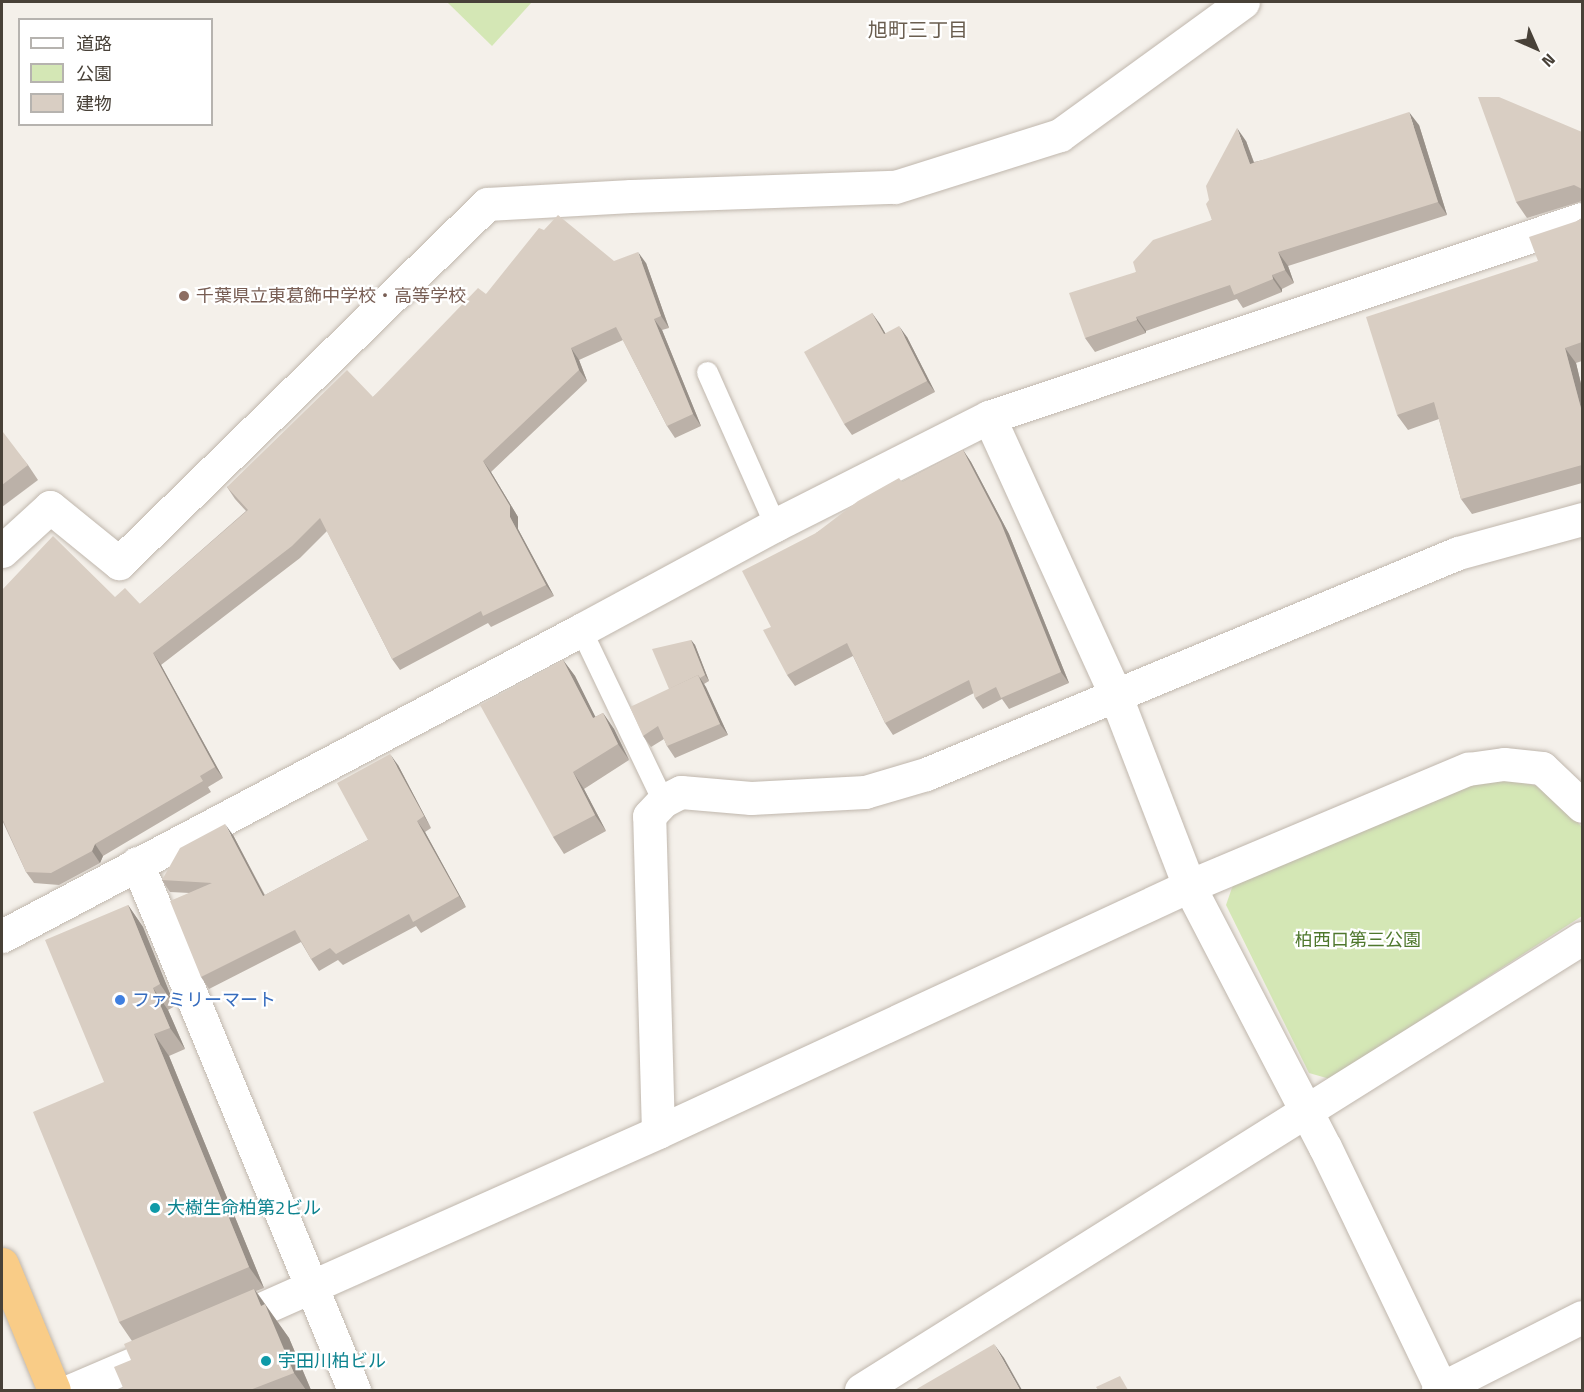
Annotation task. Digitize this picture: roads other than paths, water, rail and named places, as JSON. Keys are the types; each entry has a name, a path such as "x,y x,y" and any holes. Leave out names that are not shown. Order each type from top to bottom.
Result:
{"highway":[{"path":"2,1264 54,1390"}],"street":[{"path":"2,551 50,507 119,563 487,204 631,196 895,187 1060,135 1243,2"},
{"path":"2,936 775,525 989,417 1582,219"},
{"path":"989,417 1115,694 1189,886 1307,1111 1440,1390 1582,1317"},
{"path":"658,1132 650,816 663,801 681,792 751,798 865,792 926,774 1458,553 1582,519"},
{"path":"72,1390 310,1289 658,1132 1189,886 1468,769 1504,764 1542,768 1582,806"},
{"path":"136,863 310,1289 354,1390"},
{"path":"861,1390 1582,938"}],"lane":[{"path":"707,372 775,525"},
{"path":"581,630 663,801"}],"place":[{"name":"千葉県立東葛飾中学校・高等学校","path":"184,296"},
{"name":"ファミリーマート","path":"120,1000"},
{"name":"大樹生命柏第2ビル","path":"155,1208"},
{"name":"宇田川柏ビル","path":"266,1361"}],"district":[{"name":"旭町三丁目","path":"918,29"}],"park label":[{"name":"柏西口第三公園","path":"1358,940"}]}
